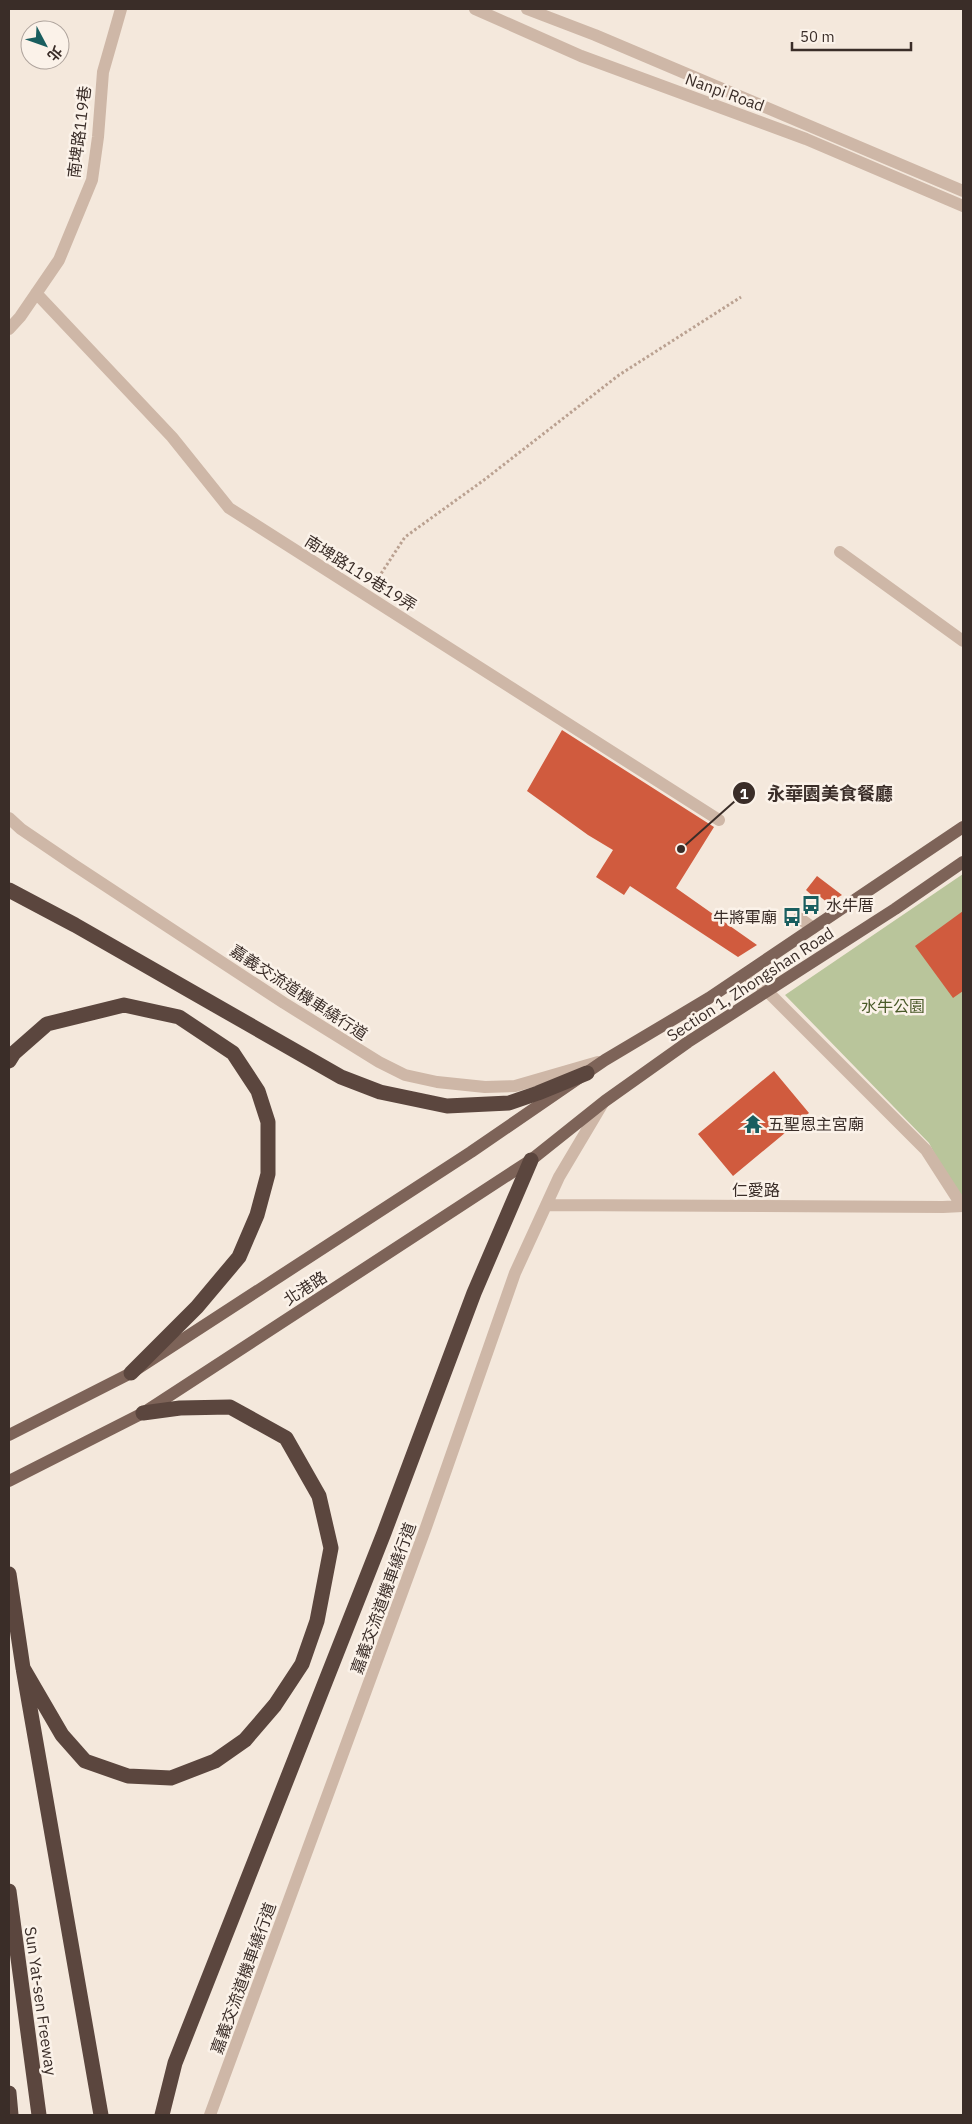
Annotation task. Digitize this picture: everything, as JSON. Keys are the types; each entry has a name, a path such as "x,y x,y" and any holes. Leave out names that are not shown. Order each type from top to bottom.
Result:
{"highway":[{"path":"9,890 75,925 341,1077 380,1092 447,1106 509,1103 538,1094 587,1072"},
{"path":"9,1060 14,1053 47,1024 124,1005 180,1017 233,1053 258,1091 268,1122 268,1174 257,1214 240,1257 197,1307 131,1373"},
{"path":"162,2115 175,2063 384,1533 474,1293 531,1160"},
{"path":"23,1668 62,1735 85,1761 128,1776 171,1778 215,1761 245,1740 275,1705 302,1664 317,1621 331,1548 319,1496 286,1438 230,1407 180,1408 144,1413"},
{"path":"9,1574 23,1668 101,2115"},
{"name":"Sun Yat-sen Freeway","path":"9,1891 39,2115"},
{"path":"9,2093 11,2115"}],"main road":[{"name":"Section 1, Zhongshan Road","path":"605,1060 745,974 963,827"},
{"name":"Section 1, Zhongshan Road","path":"605,1101 688,1042 896,909 963,862"},
{"name":"北港路","path":"9,1435 131,1373 471,1152 605,1060"},
{"name":"北港路","path":"9,1480 144,1413 531,1160 605,1101"}],"street":[{"name":"南埤路119巷","path":"9,329 20,317 59,260 92,180 98,137 103,72 121,9"},
{"name":"Nanpi Road","path":"475,9 581,56 806,139 963,206"},
{"name":"Nanpi Road","path":"527,9 595,34 963,191"},
{"name":"南埤路119巷19弄","path":"36,293 172,437 229,508 719,820"},
{"path":"840,552 963,641"},
{"name":"嘉義交流道機車繞行道","path":"9,818 21,829 74,865 276,997 379,1062 406,1075 437,1082 485,1087 515,1086 605,1060"},
{"path":"799,918 814,928"},
{"path":"745,974 767,992 926,1150 963,1206"},
{"name":"嘉義交流道機車繞行道","path":"210,2115 425,1530 515,1273 548,1205 559,1177 605,1101"},
{"name":"仁愛路","path":"548,1205 963,1206"}],"path":[{"path":"367,596 405,537 484,480 619,375 741,297"}],"green space":[{"name":"水牛公園","path":"963,874 962,1206 929,1143 785,995"}],"building":[{"path":"562,730 714,827 676,888 757,945 738,957 630,886 624,895 596,877 613,850 588,835 527,791"},
{"path":"817,876 842,895 828,903 818,895 815,898 806,890"},
{"path":"963,911 963,991 953,998 915,946"},
{"name":"五聖恩主宮廟","path":"774,1071 809,1113 733,1176 698,1134"}],"place":[{"name":"永華園美食餐廳","path":"681,849"},
{"name":"水牛厝","path":"811,905"},
{"name":"牛將軍廟","path":"792,917"},
{"name":"五聖恩主宮廟","path":"753,1124"}]}
